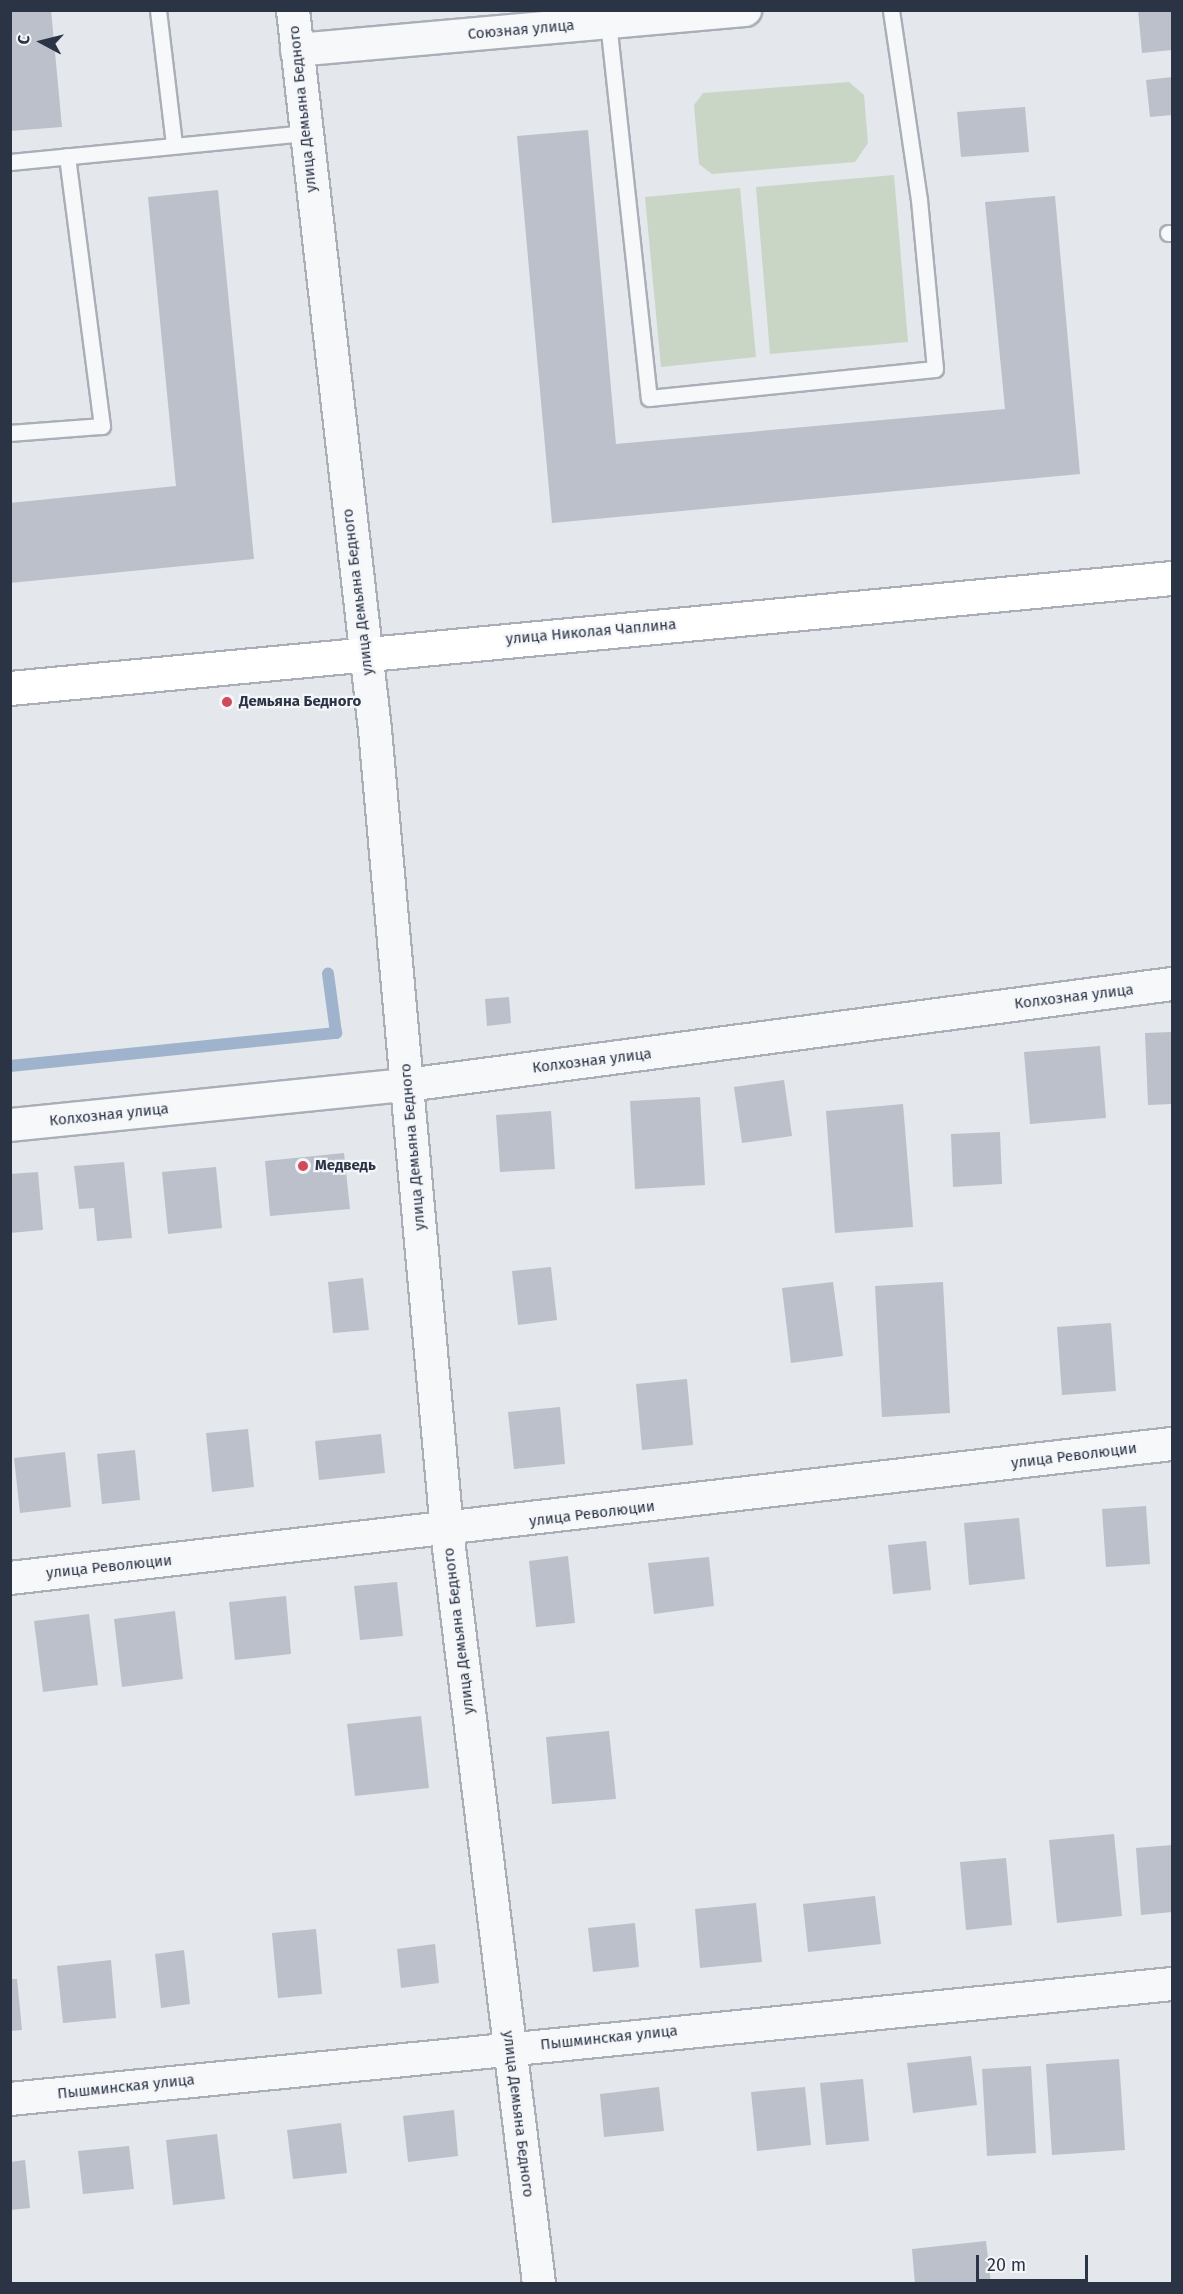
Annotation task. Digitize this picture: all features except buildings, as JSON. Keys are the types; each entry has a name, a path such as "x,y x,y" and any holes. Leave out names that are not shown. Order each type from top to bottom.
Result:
{"street":[{"name":"улица Демьяна Бедного","path":"293,10 305,133 366,653 447,1531 539,2283"},
{"name":"Союзная улица","path":"297,50 745,10"},
{"name":"улица Николая Чаплина","path":"10,688 1173,578"},
{"name":"Колхозная улица","path":"10,1125 407,1085 1173,984"},
{"name":"улица Революции","path":"10,1578 447,1531 1173,1444"},
{"name":"Пышминская улица","path":"10,2099 1173,1984"}],"lane":[{"path":"158,10 174,144"},
{"path":"608,22 649,398 934,369 919,200 891,10"},
{"path":"10,162 174,144 305,133"},
{"path":"10,433 102,426 67,156"}],"green space":[{"path":"849,82 864,95 868,143 855,162 712,174 699,164 694,105 703,93"},
{"path":"894,175 908,342 770,354 756,187"},
{"path":"740,188 756,357 661,367 645,197"}],"waterway":[{"path":"10,1066 336,1033 328,974"}],"place":[{"name":"Демьяна Бедного","path":"227,702"},
{"name":"Медведь","path":"303,1166"}]}
